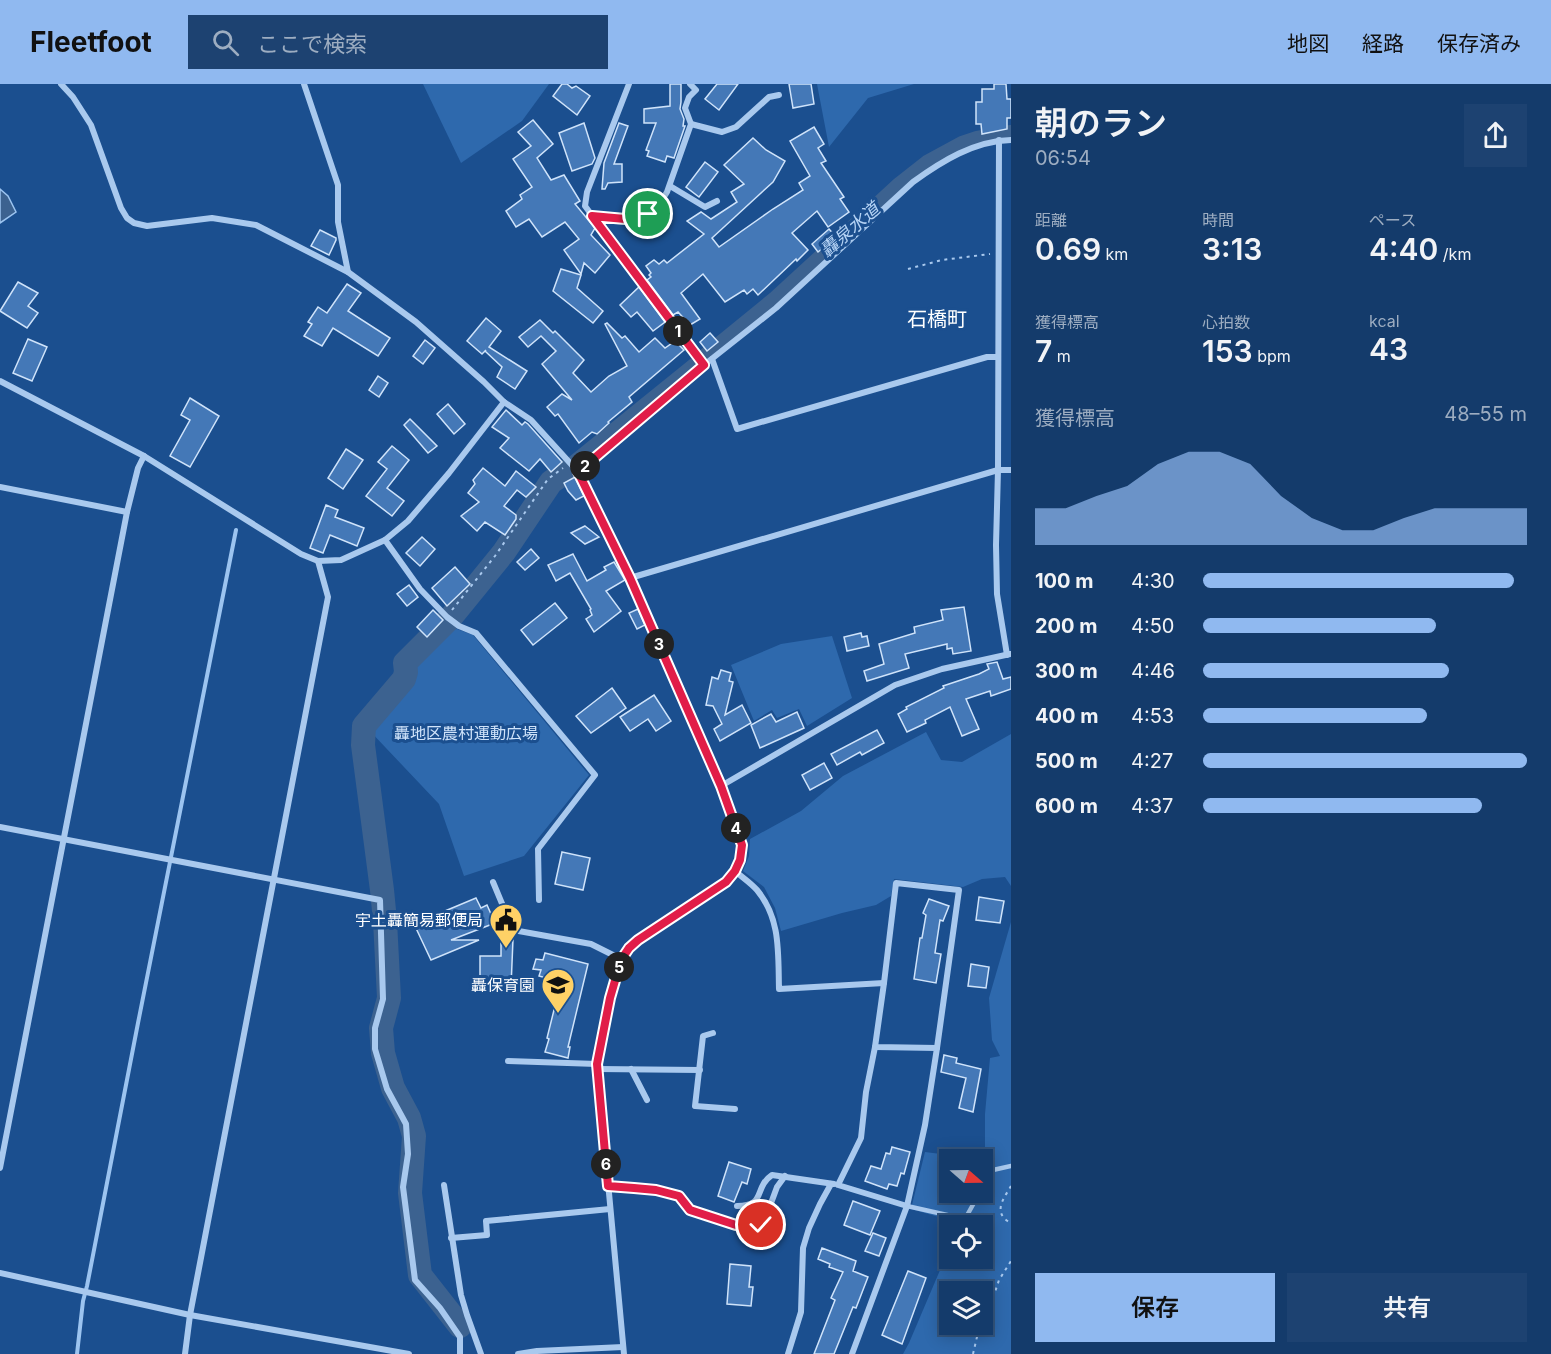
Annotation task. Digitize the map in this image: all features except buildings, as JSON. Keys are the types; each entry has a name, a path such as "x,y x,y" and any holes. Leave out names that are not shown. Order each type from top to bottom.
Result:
{"street":[{"path":"62,84 74,97 91,125 121,208 127,218 134,223 147,226 212,218 256,225 348,272 416,322 504,402 531,420 578,472 630,578 721,786 742,845 740,860 726,882 629,948 621,960 610,998 597,1067 623,1351 537,1351 518,1354"},
{"path":"304,84 338,185 338,222 348,272"},
{"path":"628,84 586,192 585,206 704,365"},
{"path":"592,216 625,219 648,214 659,205 670,186 691,124 685,108 689,97 696,90 690,84"},
{"path":"691,124 722,132 736,127 769,97 779,95"},
{"path":"721,786 895,685 942,669 1009,655 997,594 996,545 999,140"},
{"path":"578,472 704,365 776,308 913,182 935,166 960,153 999,140 1011,140"},
{"path":"670,186 705,207 717,201"},
{"path":"712,359 737,429 987,357 997,357"},
{"path":"0,381 144,456 301,554 318,561 341,560 385,540 408,521 504,402"},
{"path":"0,1168 128,512 138,468 144,456"},
{"path":"630,578 998,470 1011,470"},
{"path":"0,487 128,512"},
{"path":"385,540 420,589 447,617 459,626 476,633 595,775 538,849 539,900"},
{"path":"185,1354 190,1315 328,597 318,561"},
{"path":"0,827 380,900 383,999 375,1028 375,1049 387,1089 406,1124 408,1154 403,1187 415,1280 440,1308 460,1337 460,1354"},
{"path":"735,871 755,888 768,906 777,930 779,989 884,983"},
{"path":"493,882 513,930 591,945 621,960"},
{"path":"788,1354 801,1312 803,1248 809,1228 861,1138 896,883 959,890 925,1125 908,1206 852,1354"},
{"path":"713,1033 703,1036 696,1106 735,1108"},
{"path":"875,1047 937,1048"},
{"path":"508,1061 631,1070 700,1070"},
{"path":"631,1070 647,1100"},
{"path":"737,1206 748,1206 756,1200 765,1180 772,1175 835,1184 908,1206"},
{"path":"749,1233 761,1225 777,1187 785,1176"},
{"path":"444,1185 461,1294 481,1354"},
{"path":"451,1238 487,1235 486,1221 610,1209"},
{"path":"0,1273 190,1315 409,1354"}],"lane":[{"path":"993,1170 1011,1166"},
{"path":"908,1206 965,1219 974,1203"}],"path":[{"path":"908,269 942,260 998,253"},
{"path":"447,617 495,556 548,479 570,463"},
{"path":"608,1186 656,1190 679,1196 690,1210 736,1225 761,1225"},
{"path":"1011,1186 1000,1209 1002,1216 1011,1224"},
{"path":"993,1298 999,1280 1011,1261"},
{"path":"973,1354 977,1335"}],"green space":[{"path":"423,84 549,84 522,121 461,163"},
{"path":"817,84 914,84 868,98 829,147"},
{"name":"轟地区農村運動広場","path":"450,623 457,629 473,635 589,775 524,856 464,876 439,804 368,729 413,674 408,666"},
{"path":"832,636 852,698 807,726 799,709 777,718 772,710 754,721 731,665 781,644"},
{"path":"926,732 941,760 962,762 1011,734 1011,886 1005,877 982,879 963,887 894,879 891,896 876,905 781,931 775,908 764,887 743,871 749,856 750,839 801,811 843,776"},
{"path":"1011,922 1011,1354 903,1354 940,1269 993,1269 993,1215 939,1215 939,1217 911,1209 925,1152 939,1154 939,1203 993,1203 993,1149 985,1149 985,1114 990,1058 1000,1056 992,1040 989,998"}],"shaded area":[{"path":"0,189 8,196 16,212 0,223"}],"waterway":[{"name":"轟泉水道","path":"704,356 775,298 899,184 927,162 962,143 1011,132"},
{"name":"轟泉水道","path":"574,462 694,365"},
{"path":"460,1326 420,1275 410,1193 414,1136 409,1118 393,1088 383,1053 381,1028 389,998 385,921 363,745 364,726 404,679 405,663 452,616 504,552 551,482 567,471"},
{"path":"77,1354 83,1301 236,530"}],"place":[{"name":"宇土轟簡易郵便局","path":"506,949"},
{"name":"轟保育園","path":"558,1014"}],"district":[{"name":"石橋町","path":"937,319"}],"route":[{"path":"648,214 625,219 592,216 704,365 578,472 630,578 721,786 742,845 740,860 726,882 638,940 621,960 610,998 597,1064 608,1186 656,1190 679,1196 690,1210 736,1225 761,1225"}]}
